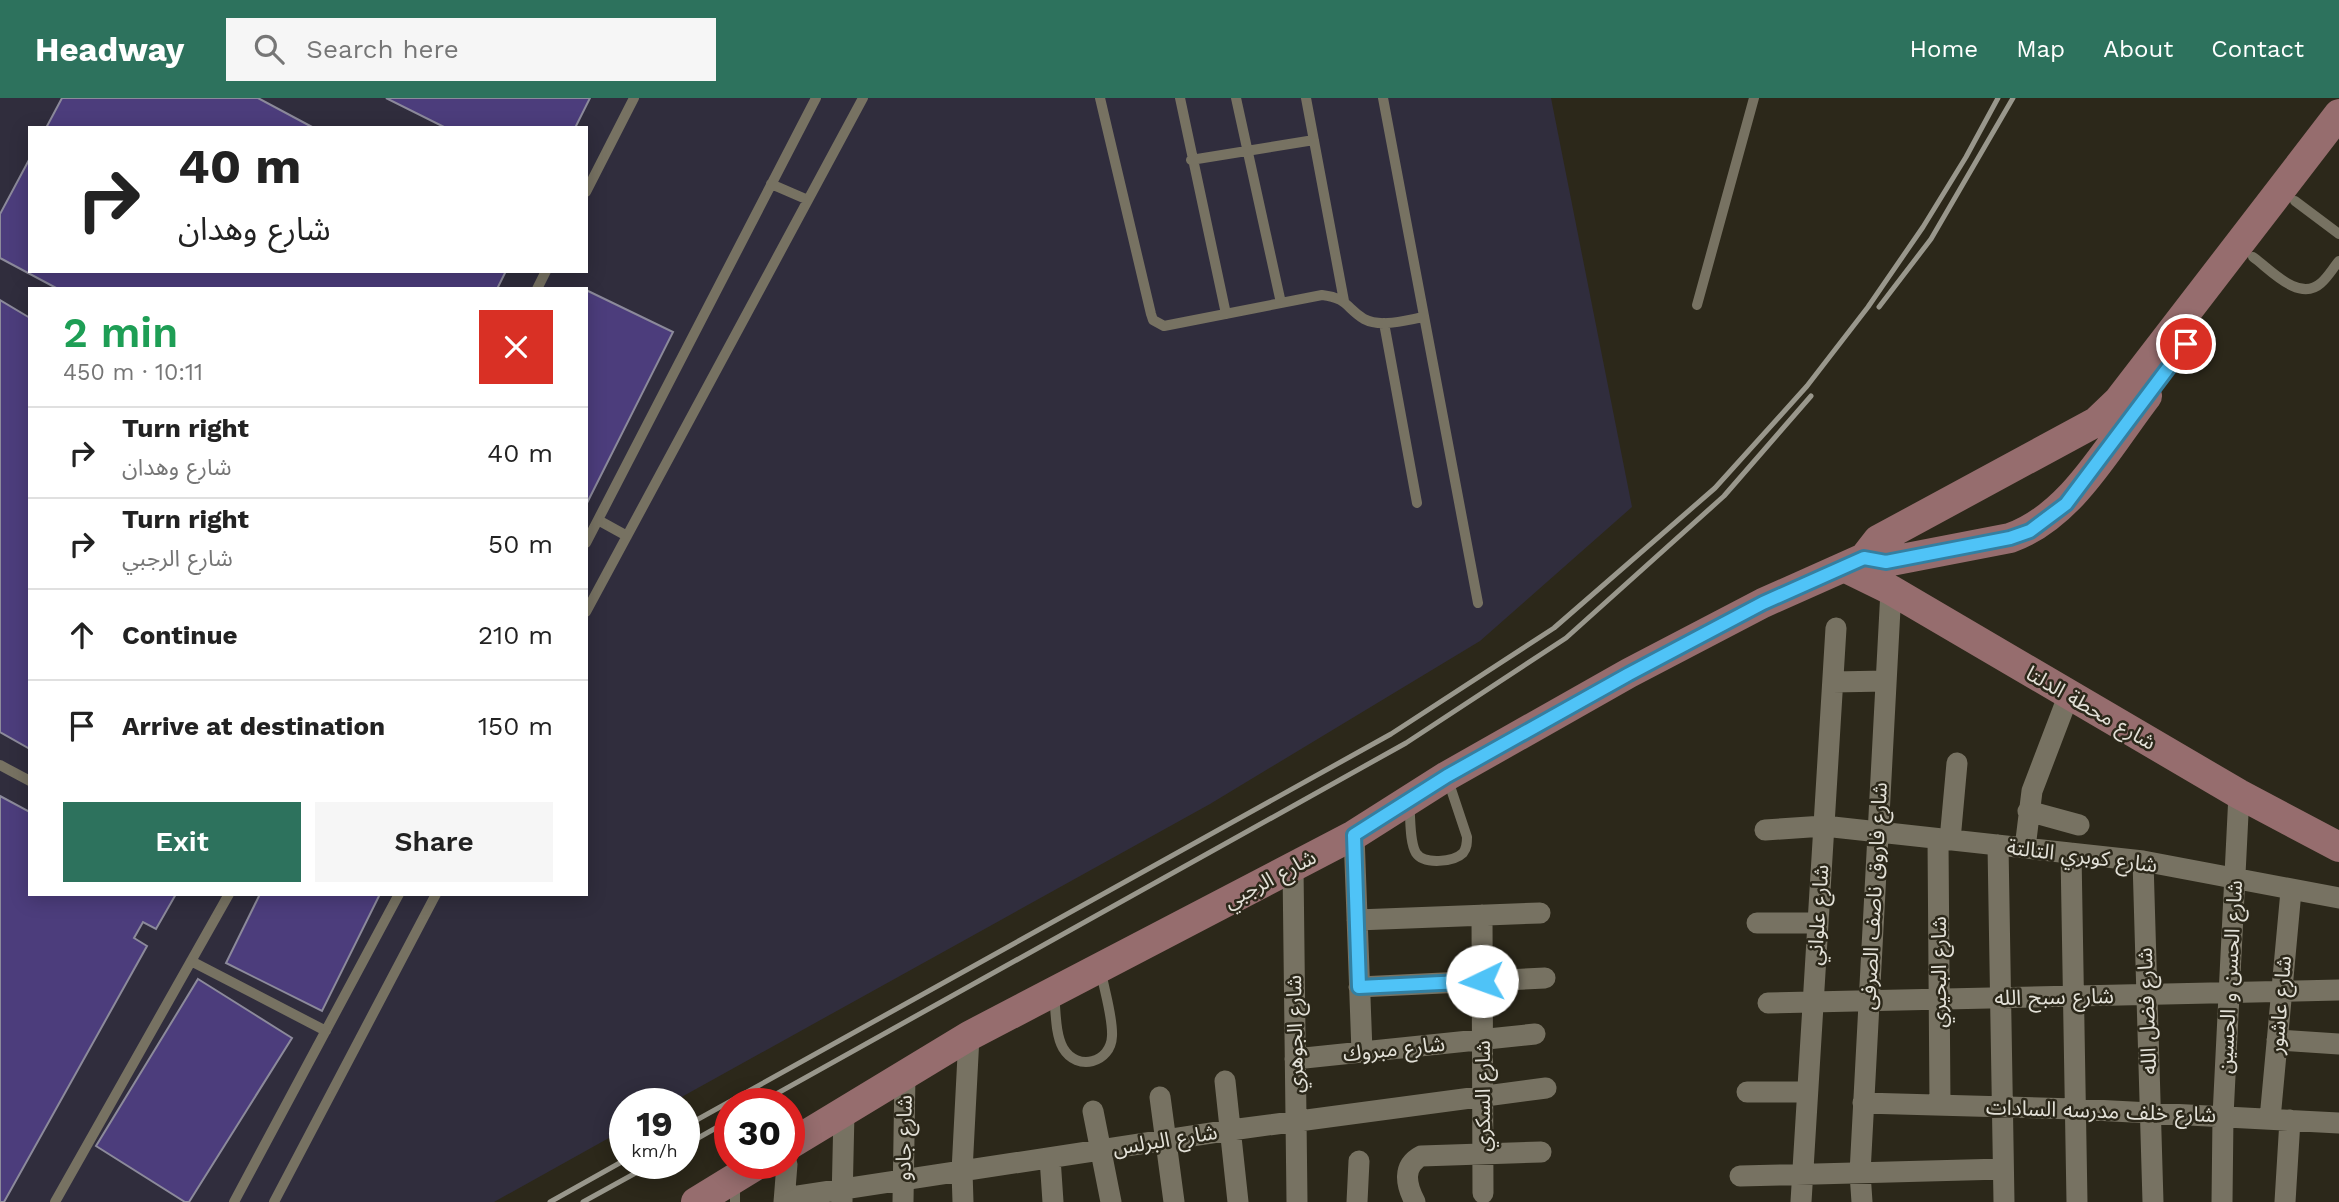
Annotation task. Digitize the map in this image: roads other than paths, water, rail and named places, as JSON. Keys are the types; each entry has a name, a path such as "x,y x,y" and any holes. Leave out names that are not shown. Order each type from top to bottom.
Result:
{"main road":[{"path":"1854,562 1886,562 2010,538 2030,531 2066,504 2119,401 2339,114"},
{"path":"1854,562 1878,540 2102,435 2253,257 2339,144"},
{"name":"شارع محطة الدلتا","path":"1854,562 1891,590 2239,794 2339,848"},
{"name":"شارع الرجبي","path":"805,1135 969,1036 1354,835 1447,776 1678,648 1763,603 1854,562"},
{"path":"696,1202 743,1181"}],"street":[{"name":"شارع فاروق ناصف الصرفى","path":"1862,1202 1860,1173 1863,1103 1891,590"},
{"name":"شارع علواني","path":"1801,1202 1836,628"},
{"path":"1833,682 1886,681"},
{"path":"2025,848 2028,811 2037,772 2068,694"},
{"name":"شارع البحيري","path":"1940,1105 1939,999 1944,840 1958,763"},
{"name":"شارع الحسن و الحسين","path":"2222,1202 2223,1116 2239,794"},
{"path":"2028,811 2079,825"},
{"name":"شارع كوبري التالتة","path":"1765,830 1824,827 2143,861 2339,898"},
{"path":"1354,835 1362,1052"},
{"path":"1998,845 2004,1202"},
{"path":"2071,853 2077,1202"},
{"name":"شارع فضل الله","path":"2143,861 2153,1202"},
{"name":"شارع الجوهري","path":"1293,867 1297,1202"},
{"name":"شارع عاشور","path":"2285,1202 2277,1040 2291,891"},
{"path":"1357,920 1540,913"},
{"name":"شارع السكري","path":"1482,915 1483,1193"},
{"path":"1757,923 1818,923"},
{"path":"1359,987 1545,978"},
{"name":"شارع سبح الله","path":"1768,1003 2339,990"},
{"name":"شارع مبروك","path":"1295,1059 1535,1034"},
{"path":"963,1202 962,1171 969,1036"},
{"path":"2277,1040 2339,1044"},
{"name":"شارع جادو","path":"903,1202 905,1074"},
{"path":"1225,1081 1238,1202"},
{"name":"شارع البرلس","path":"784,1200 842,1196 903,1180 1230,1130 1546,1088"},
{"path":"1747,1092 1807,1092"},
{"path":"1160,1097 1174,1202"},
{"name":"شارع خلف مدرسه السادات","path":"1863,1103 2150,1112 2339,1123"},
{"path":"1093,1111 1111,1202"},
{"path":"842,1196 844,1112"},
{"path":"1415,1202 1408,1188 1408,1167 1413,1160 1421,1156 1541,1152"},
{"path":"1050,1158 1053,1202"},
{"path":"1357,1202 1359,1161"},
{"path":"1740,1176 2003,1169"},
{"path":"784,1200 786,1179"}],"lane":[{"path":"588,188 634,98"},
{"path":"588,539 816,98"},
{"path":"588,608 863,98"},
{"path":"1100,98 1153,320 1164,326 1322,295 1344,301 1363,318 1384,323 1424,317"},
{"path":"1180,98 1191,160 1226,314"},
{"path":"1236,98 1281,303"},
{"path":"1306,98 1344,301"},
{"path":"1383,98 1478,603"},
{"path":"1698,305 1754,98"},
{"path":"1191,160 1314,140"},
{"path":"771,184 808,200"},
{"path":"2295,201 2339,234"},
{"path":"2253,257 2293,287 2306,290 2319,286 2339,261"},
{"path":"1384,323 1417,503"},
{"path":"598,520 627,536"},
{"path":"0,765 28,780"},
{"path":"1409,800 1414,850 1419,857 1426,860 1454,859 1462,854 1467,846 1467,837 1447,776"},
{"path":"55,1202 228,896"},
{"path":"234,1202 398,896"},
{"path":"274,1202 435,896"},
{"path":"191,961 326,1031"},
{"path":"1053,992 1062,1046 1070,1058 1085,1063 1099,1060 1110,1049 1112,1034 1100,967"}],"railway":[{"path":"700,1118 1391,734 1554,628 1715,488 1807,386 1868,307 1923,227 1998,98"},
{"path":"1879,307 1931,239 2013,98"},
{"path":"787,1088 1406,743 1566,638 1724,496 1811,396"},
{"path":"700,1137 714,1129"},
{"path":"550,1202 609,1169"},
{"path":"583,1202 625,1179"}]}
